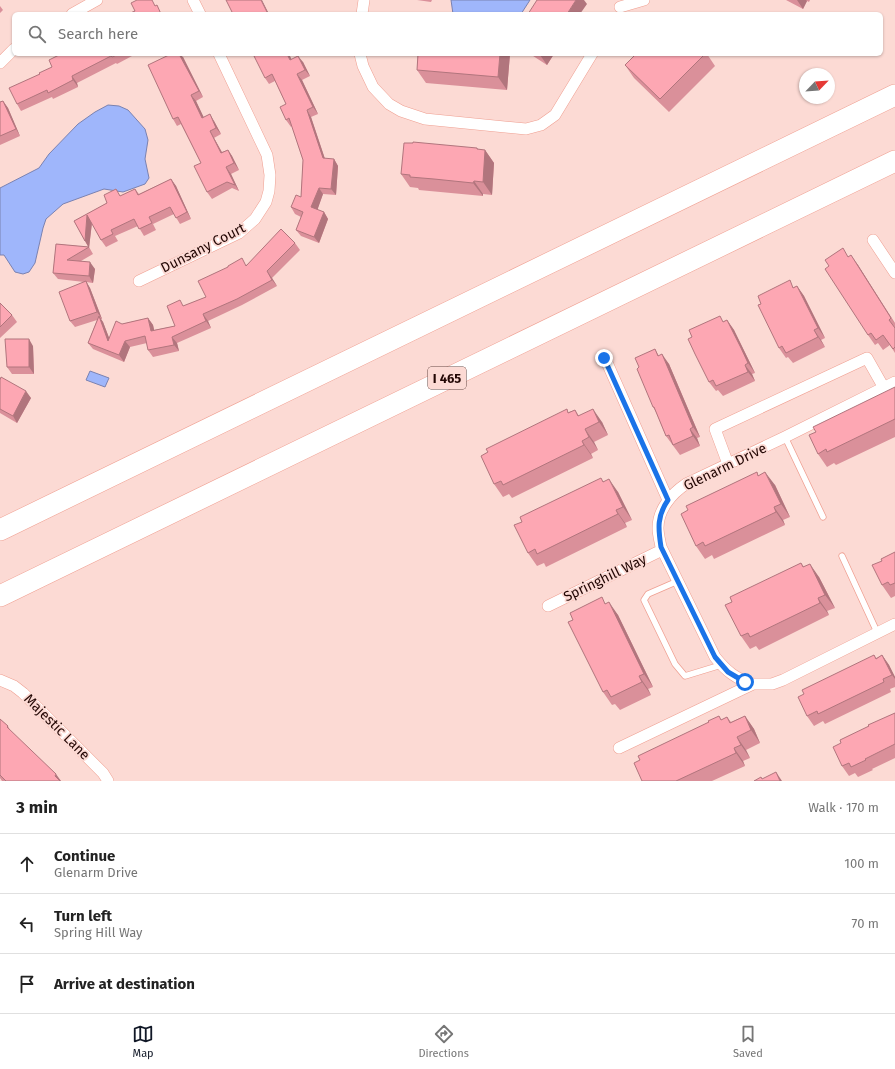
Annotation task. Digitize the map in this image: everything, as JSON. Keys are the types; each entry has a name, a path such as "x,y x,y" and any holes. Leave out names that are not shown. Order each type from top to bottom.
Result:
{"highway":[{"path":"0,530 895,95"},
{"name":"I 465","path":"0,596 895,161"}],"street":[{"path":"76,12 97,0"},
{"path":"193,0 199,12"},
{"path":"362,12 364,0"},
{"path":"616,7 644,0"},
{"path":"0,63 12,51"},
{"name":"Dunsany Court","path":"139,281 239,233 255,219 266,202 269,191 270,175 267,155 220,56"},
{"path":"360,56 363,66 373,87 389,104 401,111 425,120 526,129 549,121 591,56"},
{"path":"873,240 895,273"},
{"path":"604,358 668,500"},
{"path":"728,464 715,430 867,358 884,388"},
{"name":"Glenarm Drive","path":"753,684 739,680 728,672 715,657 662,550 658,528 660,516 668,500 674,493 686,484 785,438 895,382"},
{"name":"Springhill Way","path":"548,606 662,550"},
{"path":"619,748 753,684 772,684 783,680 895,624"},
{"name":"Majestic Lane","path":"0,680 14,686 24,693 104,773 108,781"}],"lane":[{"path":"785,438 823,517"},
{"path":"842,556 877,632"},
{"path":"678,581 648,594 644,600 675,664 685,676 721,665"}],"water":[{"path":"451,0 530,0 522,12 453,12"},
{"path":"108,105 119,106 128,110 145,129 148,140 145,159 149,178 145,184 123,192 104,189 63,204 46,219 35,263 29,272 23,274 15,272 4,255 0,255 0,188 39,168 49,154 78,124"},
{"path":"90,371 109,378 105,387 86,380"}],"building":[{"path":"137,0 152,0 155,6 157,5 160,12 133,12 135,11 131,3"},
{"path":"226,0 261,0 267,12 232,12"},
{"path":"537,0 576,0 568,12 529,12"},
{"path":"57,56 111,56 72,76 73,80 48,93 47,90 17,104 9,88 52,67 49,60"},
{"path":"167,56 180,56 199,91 191,95 202,118 210,114 216,128 210,131 221,153 228,150 234,163 226,167 235,185 227,182 207,192 194,166 201,163 178,117 173,119 148,65"},
{"path":"254,56 288,56 290,60 298,56 305,70 297,74 313,107 307,110 323,158 334,159 331,189 319,188 311,207 324,212 314,237 296,230 303,212 291,207 296,195 301,197 303,160 289,118 286,120 280,107 286,104 272,74 265,78"},
{"path":"418,56 500,56 498,77 417,70"},
{"path":"634,56 703,56 660,99 625,65"},
{"path":"3,101 16,129 0,136 0,102"},
{"path":"413,142 485,150 483,182 474,181 473,183 410,177 410,175 401,174 404,143"},
{"path":"171,179 187,212 176,218 170,207 149,217 152,223 139,229 134,219 111,230 113,234 101,240 87,215 85,241 74,221 107,203 104,195 116,189 120,196 135,189 138,195"},
{"path":"281,229 295,243 267,271 272,280 237,299 203,314 206,321 172,337 174,345 148,350 145,336 125,341 119,355 88,343 99,316 108,341 116,321 122,324 148,318 151,331 175,326 167,306 180,300 183,306 206,297 198,281 228,267 242,258 246,266"},
{"path":"56,244 89,247 67,260 90,262 89,276 53,273"},
{"path":"843,248 848,257 851,255 891,318 889,320 895,328 895,347 893,349 883,335 876,340 871,333 868,335 825,269 829,266 825,260"},
{"path":"790,280 793,288 797,286 818,328 814,330 818,337 786,353 782,346 779,348 758,305 761,304 758,296"},
{"path":"86,281 97,312 70,321 59,292"},
{"path":"0,303 12,315 0,327"},
{"path":"720,316 723,322 727,320 741,348 748,363 745,365 748,372 716,386 713,380 709,382 688,339 692,337 689,330"},
{"path":"5,339 29,339 29,367 7,367"},
{"path":"655,349 658,356 662,354 693,427 690,429 693,436 673,445 669,435 666,436 637,369 639,367 635,358"},
{"path":"1,377 26,391 13,416 0,409"},
{"path":"895,387 895,419 827,452 826,449 818,454 809,435 816,432 813,427"},
{"path":"567,409 568,413 575,410 578,416 593,409 599,422 585,429 589,437 582,441 584,445 503,485 501,481 494,484 481,456 488,452 486,449"},
{"path":"757,472 758,476 765,472 781,504 774,507 776,512 705,546 703,542 696,546 681,514 688,510 686,506"},
{"path":"601,478 603,482 609,479 623,507 616,510 618,514 537,554 535,549 528,553 514,525 522,522 520,517"},
{"path":"895,552 895,583 890,585 888,582 882,585 872,565 882,561 881,559"},
{"path":"801,563 803,567 810,564 825,595 818,598 820,603 750,637 748,633 741,636 725,605 732,602 730,597"},
{"path":"602,597 605,604 609,602 644,674 639,676 642,682 611,697 607,690 603,692 568,622 573,620 570,613"},
{"path":"874,655 876,659 882,655 892,675 883,679 884,682 818,714 817,711 807,716 798,697 804,694 802,690"},
{"path":"895,713 895,744 851,767 849,763 842,766 833,747 841,743 840,740"},
{"path":"719,716 721,720 727,717 730,723 745,716 751,730 737,737 741,745 734,748 736,753 676,781 642,781 634,763 640,760 638,756"},
{"path":"0,719 56,774 55,776 60,781 6,781 0,775"},
{"path":"776,772 780,781 754,781 761,777 762,779"}],"route":[{"path":"604,358 668,500 662,510 658,528 661,547 715,657 728,672 739,680 745,682"}]}
